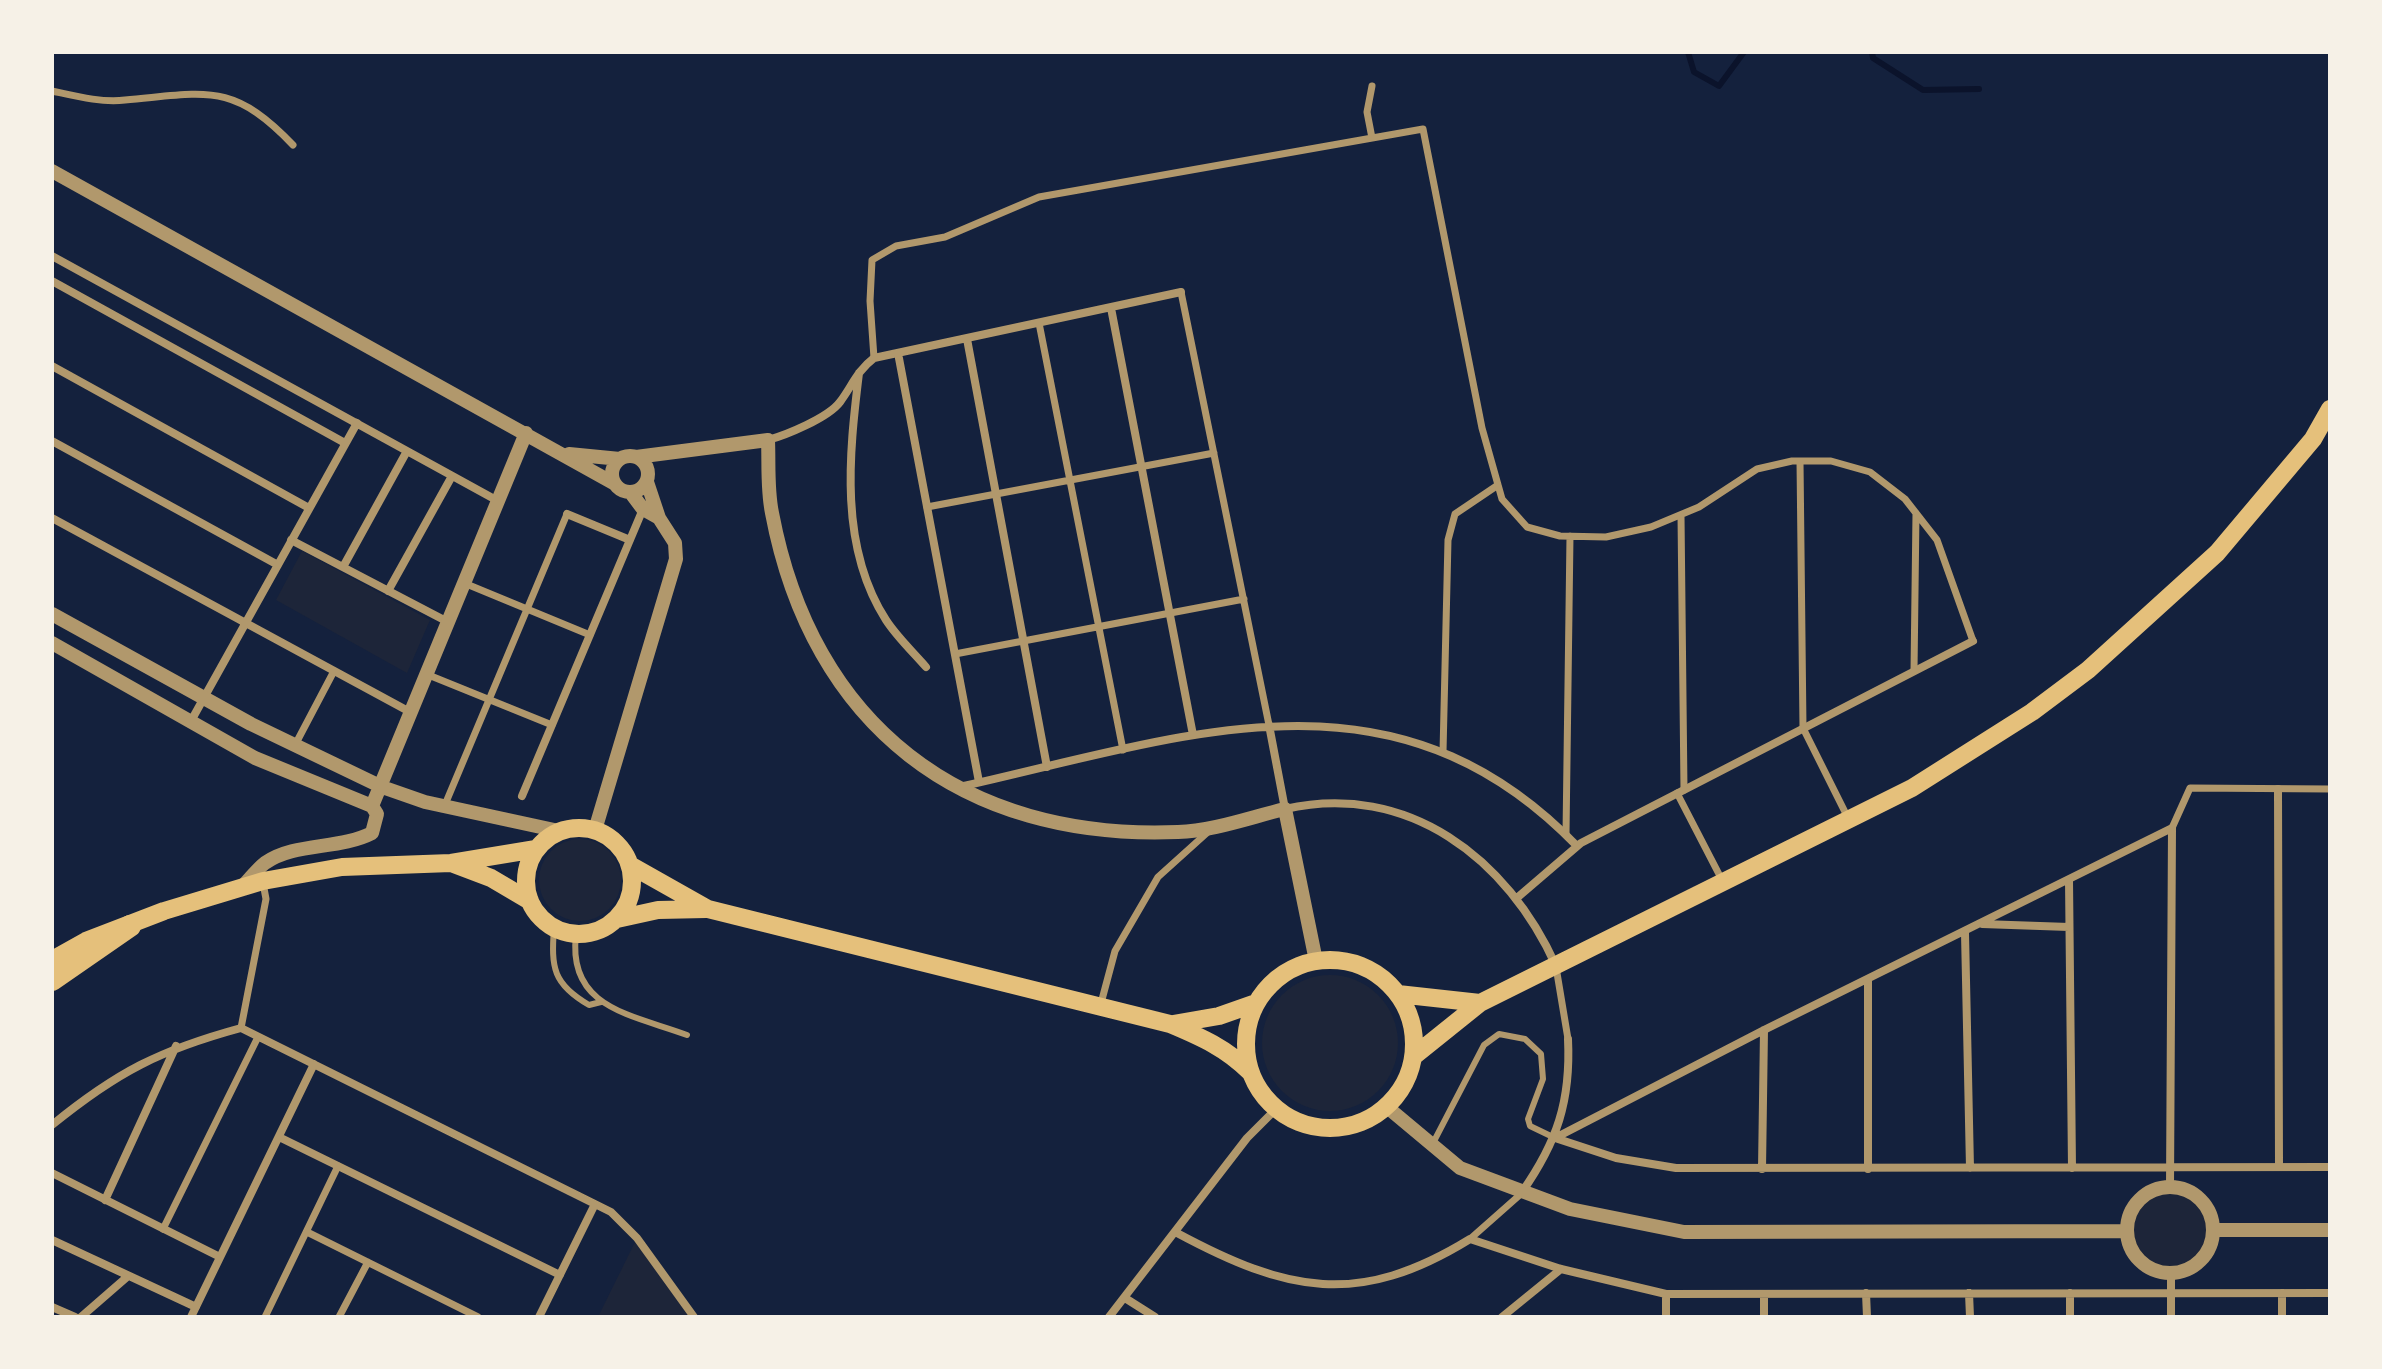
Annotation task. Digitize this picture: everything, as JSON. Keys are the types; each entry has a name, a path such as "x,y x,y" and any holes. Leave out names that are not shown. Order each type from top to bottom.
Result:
{"highway":[{"path":"52,980 130,926"}],"main road":[{"path":"1414,1056 1480,1003 1849,821 1976,751 2032,712 2088,670 2217,553 2313,439 2330,409"},
{"path":"617,919 631,894 630,865 617,843 595,830 559,831 536,849 528,865 526,883 530,901 539,917 554,928 576,935 598,931 617,919 658,910 708,909 1170,1024 1231,1052 1250,1072"},
{"path":"52,960 86,941 164,911 263,881 342,867 451,863 536,849"},
{"path":"451,863 491,878 530,901"},
{"path":"630,865 708,909"},
{"path":"1339,960 1362,966 1382,977 1398,994 1409,1013 1414,1056 1408,1077 1387,1107 1356,1125 1328,1129 1300,1124 1276,1109 1260,1093 1250,1072 1246,1049 1248,1025 1256,1003 1272,983 1293,969 1316,961 1339,960"},
{"path":"1398,994 1480,1003"},
{"path":"1170,1024 1219,1016 1256,1003"}],"street":[{"path":"1372,86 1367,112 1372,138"},
{"path":"52,91 122,101 204,93 239,100 267,118 293,145"},
{"path":"874,358 870,301 872,260 896,246 945,237 1039,197 1423,129 1482,428 1502,499 1527,527 1570,536 1606,537 1651,527 1699,507 1757,469 1800,461 1831,461 1870,472 1905,499 1937,540 1973,641 1577,846 1518,897"},
{"path":"52,171 560,452 631,493 643,509 659,518"},
{"path":"52,256 498,501"},
{"path":"52,281 345,443"},
{"path":"560,452 620,459 768,440 787,435 838,406 860,368 874,358 1181,292 1316,961"},
{"path":"1111,308 1193,735"},
{"path":"1039,323 1123,750"},
{"path":"967,339 1047,767"},
{"path":"898,353 979,782"},
{"path":"52,366 309,508"},
{"path":"860,368 849,475 861,566 886,619 926,667"},
{"path":"191,721 357,423"},
{"path":"372,806 526,433"},
{"path":"768,440 771,509 786,574 808,631 835,678 872,724 914,760 957,787 1025,816 1082,829 1182,832 1303,805 1348,805 1405,817 1440,831 1488,864 1518,897 1540,930 1556,967 1570,1072 1555,1138 1522,1193 1470,1239 1439,1258 1397,1275 1346,1284 1303,1283 1239,1266 1177,1233"},
{"path":"52,441 278,565"},
{"path":"343,567 407,451"},
{"path":"631,493 669,456 677,453"},
{"path":"927,507 1214,453"},
{"path":"595,830 676,559 675,543 659,518 646,464 636,457"},
{"path":"615,484 613,468 620,459"},
{"path":"1800,461 1803,728 1849,821"},
{"path":"388,591 452,476"},
{"path":"1443,752 1448,540 1455,514 1498,485"},
{"path":"522,796 643,509"},
{"path":"1914,671 1916,513"},
{"path":"444,807 567,514 630,540"},
{"path":"1681,515 1680,792 1724,884"},
{"path":"52,518 410,712"},
{"path":"1566,834 1570,536"},
{"path":"291,540 448,622"},
{"path":"464,583 590,635"},
{"path":"955,654 1244,599"},
{"path":"52,614 294,747 380,786 444,807 559,831"},
{"path":"52,643 255,758 372,806 377,814 372,833 352,843 284,854 264,863 243,886"},
{"path":"294,747 334,671"},
{"path":"426,674 552,725"},
{"path":"957,787 1193,735 1269,725 1316,725 1385,734 1443,752 1515,789 1577,846"},
{"path":"2170,1187 2172,828 2190,788 2330,789"},
{"path":"2278,789 2279,1167"},
{"path":"1100,1007 1115,951 1158,877 1216,825"},
{"path":"1555,1138 1764,1030 2172,828"},
{"path":"2069,880 2072,1168"},
{"path":"241,1028 266,899 263,881"},
{"path":"1981,924 2069,927"},
{"path":"1965,933 1970,1168"},
{"path":"1868,981 1868,1169"},
{"path":"52,1125 95,1090 176,1046 241,1028 595,1204 623,1221 694,1317"},
{"path":"1762,1169 1764,1030"},
{"path":"163,1229 258,1037"},
{"path":"105,1200 176,1046"},
{"path":"191,1317 314,1064"},
{"path":"1387,1107 1460,1168 1570,1209 1684,1232 2127,1231"},
{"path":"1109,1317 1177,1233 1247,1138 1276,1109"},
{"path":"279,1137 560,1275"},
{"path":"1555,1138 1616,1158 1676,1168 2330,1167"},
{"path":"265,1317 338,1166"},
{"path":"52,1173 220,1257"},
{"path":"2170,1187 2196,1195 2205,1205 2214,1230 2205,1256 2184,1272 2171,1274 2149,1268 2140,1261 2127,1231 2132,1211 2139,1201 2148,1194 2170,1187"},
{"path":"539,1317 595,1204"},
{"path":"2214,1230 2330,1230"},
{"path":"307,1232 478,1317"},
{"path":"1470,1239 1561,1269 1666,1294 2330,1293"},
{"path":"52,1240 196,1307"},
{"path":"339,1317 368,1262"},
{"path":"1502,1317 1561,1269"},
{"path":"2171,1274 2171,1317"},
{"path":"81,1317 127,1277"},
{"path":"1866,1293 1867,1317"},
{"path":"1969,1293 1970,1317"},
{"path":"2070,1293 2070,1317"},
{"path":"2282,1293 2282,1317"},
{"path":"1666,1294 1666,1317"},
{"path":"1764,1294 1764,1317"},
{"path":"1125,1298 1155,1317"},
{"path":"52,1307 75,1317"}],"lane":[{"path":"554,928 552,954 557,979 589,1005 601,1002"},
{"path":"576,935 575,961 580,977 601,1002 614,1011 687,1035"},
{"path":"1431,1146 1484,1045 1499,1034 1525,1039 1541,1054 1543,1079 1528,1119 1530,1126 1555,1138"}],"shaded area":[{"path":"302,551 430,620 407,673 276,600"},
{"path":"580,839 596,842 609,851 618,864 621,880 618,896 609,909 596,918 580,921 564,918 551,909 542,896 539,880 542,864 551,851 564,842"},
{"path":"1330,975 1356,980 1378,995 1393,1017 1398,1043 1393,1069 1378,1091 1356,1106 1330,1111 1304,1106 1282,1091 1267,1069 1262,1043 1267,1017 1282,995 1304,980"},
{"path":"2163,1193 2177,1193 2191,1199 2201,1209 2207,1230 2201,1251 2191,1261 2177,1267 2163,1267 2149,1261 2139,1251 2133,1237 2133,1223 2139,1209 2149,1199"},
{"path":"637,1238 694,1317 598,1317"}],"waterway":[{"path":"1688,52 1694,72 1719,86 1744,52"},
{"path":"1872,52 1873,58 1923,90 1979,89"}]}
